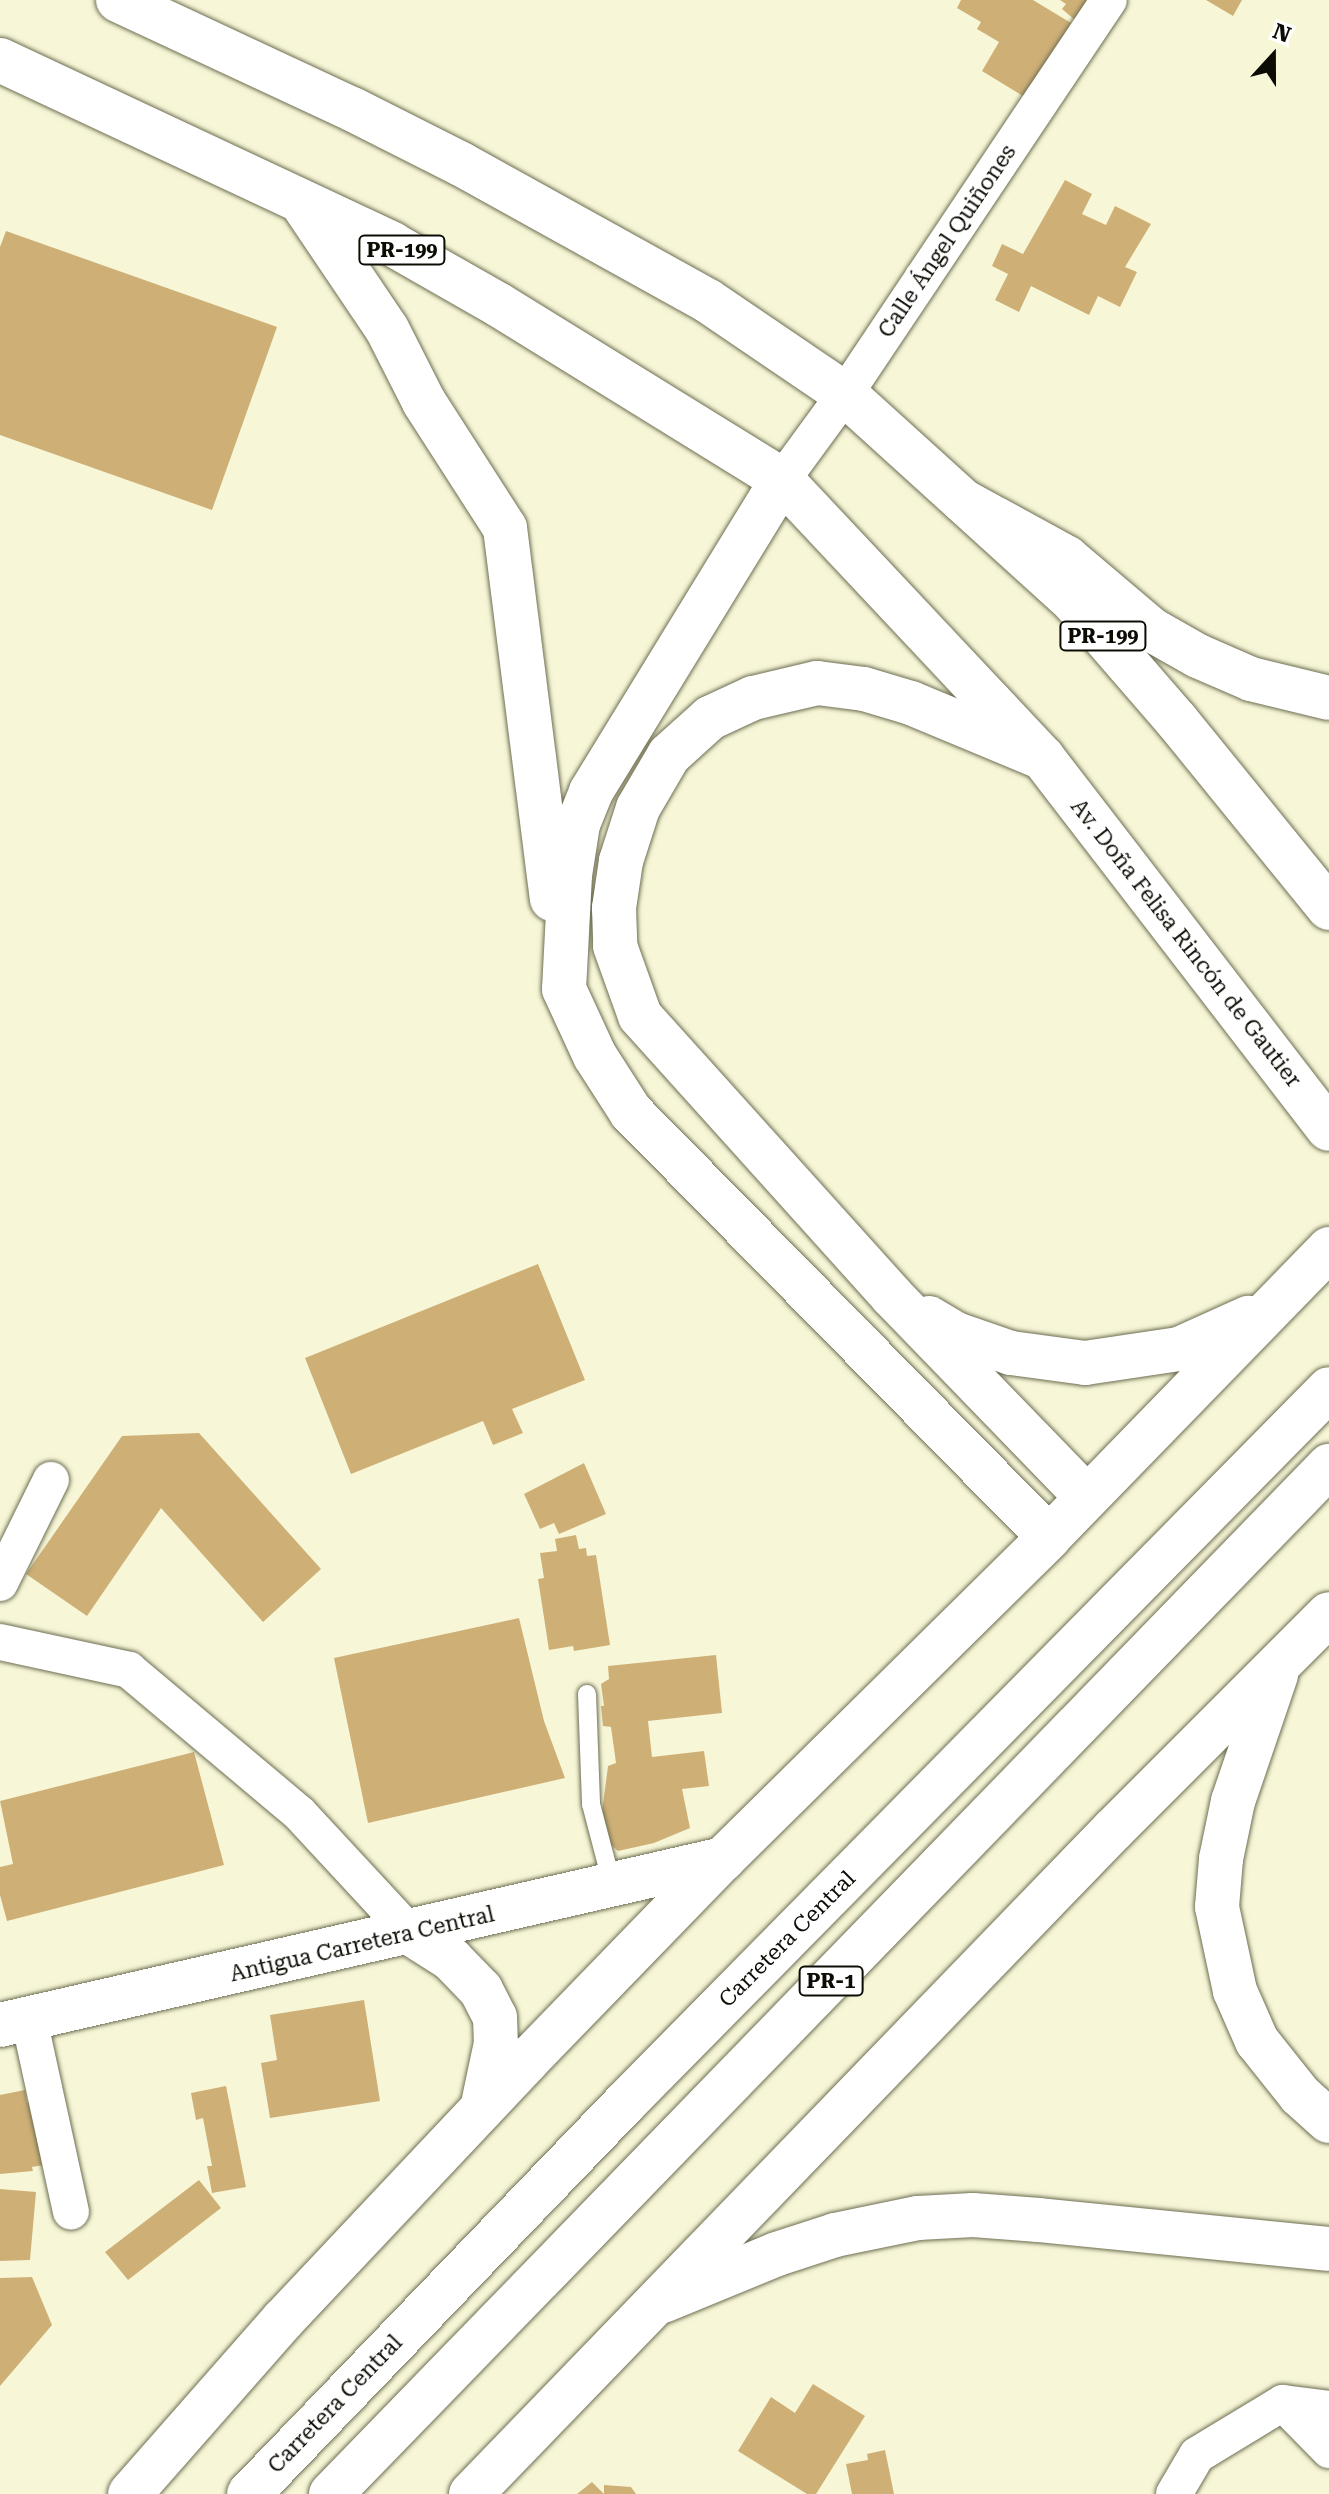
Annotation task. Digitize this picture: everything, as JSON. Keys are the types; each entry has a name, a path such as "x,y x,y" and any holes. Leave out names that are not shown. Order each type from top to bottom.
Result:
{"main road":[{"name":"PR-199","path":"118,0 352,109 461,164 708,301 845,394 1074,602 1177,721 1329,908"},
{"name":"PR-199","path":"0,60 304,206 392,244 782,480 1043,758"},
{"path":"304,206 387,329 424,402 505,528 564,989 595,1056 631,1112 1049,1537"},
{"path":"564,989 570,875 578,824 591,792 782,480"},
{"path":"963,501 1067,558 1152,630 1198,656 1251,679 1329,698"},
{"path":"1043,758 911,703 864,689 817,683 753,698 710,718 669,755 638,808 621,861 614,908 615,946 640,1016 891,1295 1086,1496"},
{"name":"Av. Doña Felisa Rincón de Gautier","path":"1043,758 1317,1114"},
{"path":"130,2494 283,2320 482,2109 723,1859 1049,1537 1329,1249"},
{"path":"891,1295 956,1334 980,1344 1011,1353 1085,1363 1179,1349 1269,1309"},
{"name":"Carretera Central","path":"249,2494 624,2104 1329,1389"},
{"name":"PR-1","path":"331,2494 1329,1466"},
{"path":"471,2494 650,2306 1329,1614"},
{"path":"1281,1662 1233,1801 1221,1859 1217,1907 1235,1991 1257,2041 1300,2095 1329,2121"},
{"name":"Antigua Carretera Central","path":"14,2022 723,1859"},
{"path":"410,1933 451,1959 481,1990 495,2017 496,2043 482,2109"},
{"path":"650,2306 777,2254 847,2232 918,2218 1012,2218 1329,2249"}],"street":[{"name":"Calle Ángel Quiñones","path":"782,480 845,394 1109,0"},
{"path":"0,1583 51,1480"},
{"path":"0,1642 129,1670 299,1813 410,1933"},
{"path":"14,2022 71,2211"},
{"path":"1283,2403 1329,2450"},
{"path":"1174,2494 1197,2455 1283,2403 1329,2409"}],"lane":[{"path":"587,1694 591,1804 613,1886"}],"building":[{"path":"961,0 1033,0 1071,23 1026,98 982,71 999,42 977,29 981,22 957,8"},
{"path":"1060,0 1089,0 1075,20 1062,9 1066,4"},
{"path":"1206,0 1242,0 1233,16"},
{"path":"1065,180 1092,194 1082,214 1106,225 1115,206 1151,224 1125,267 1137,272 1120,307 1098,296 1089,315 1031,286 1019,312 995,300 1008,274 992,266 1002,244 1023,254"},
{"path":"6,231 277,327 212,510 0,435 0,247"},
{"path":"538,1264 585,1380 512,1409 523,1433 493,1445 483,1421 351,1474 305,1358"},
{"path":"199,1433 321,1569 263,1622 161,1508 87,1616 26,1574 122,1436"},
{"path":"584,1463 606,1514 559,1534 554,1523 540,1529 524,1494"},
{"path":"576,1535 579,1549 586,1548 587,1556 596,1555 610,1645 574,1651 573,1646 549,1650 538,1579 544,1578 540,1553 557,1551 555,1539"},
{"path":"519,1618 544,1721 565,1778 368,1823 334,1658"},
{"path":"716,1655 722,1713 648,1721 652,1757 704,1751 709,1786 682,1789 690,1828 654,1843 618,1851 609,1843 602,1812 608,1766 616,1763 611,1727 603,1726 601,1706 604,1706 601,1684 609,1679 608,1666"},
{"path":"194,1752 224,1865 7,1921 0,1895 0,1867 13,1864 0,1801"},
{"path":"364,2000 380,2101 270,2118 261,2063 277,2060 270,2015"},
{"path":"226,2086 246,2187 212,2193 207,2166 212,2166 203,2118 196,2120 191,2093"},
{"path":"25,2090 27,2103 37,2102 49,2164 32,2167 33,2171 0,2174 0,2095"},
{"path":"199,2180 221,2208 128,2280 105,2252"},
{"path":"0,2189 36,2192 30,2260 0,2261"},
{"path":"32,2277 52,2325 0,2386 0,2278"},
{"path":"813,2384 865,2416 816,2494 807,2494 738,2451 771,2397 795,2413"},
{"path":"885,2450 894,2494 852,2494 846,2464 868,2460 867,2454"},
{"path":"592,2482 604,2494 577,2494"},
{"path":"604,2485 631,2487 636,2494 604,2494"}]}
